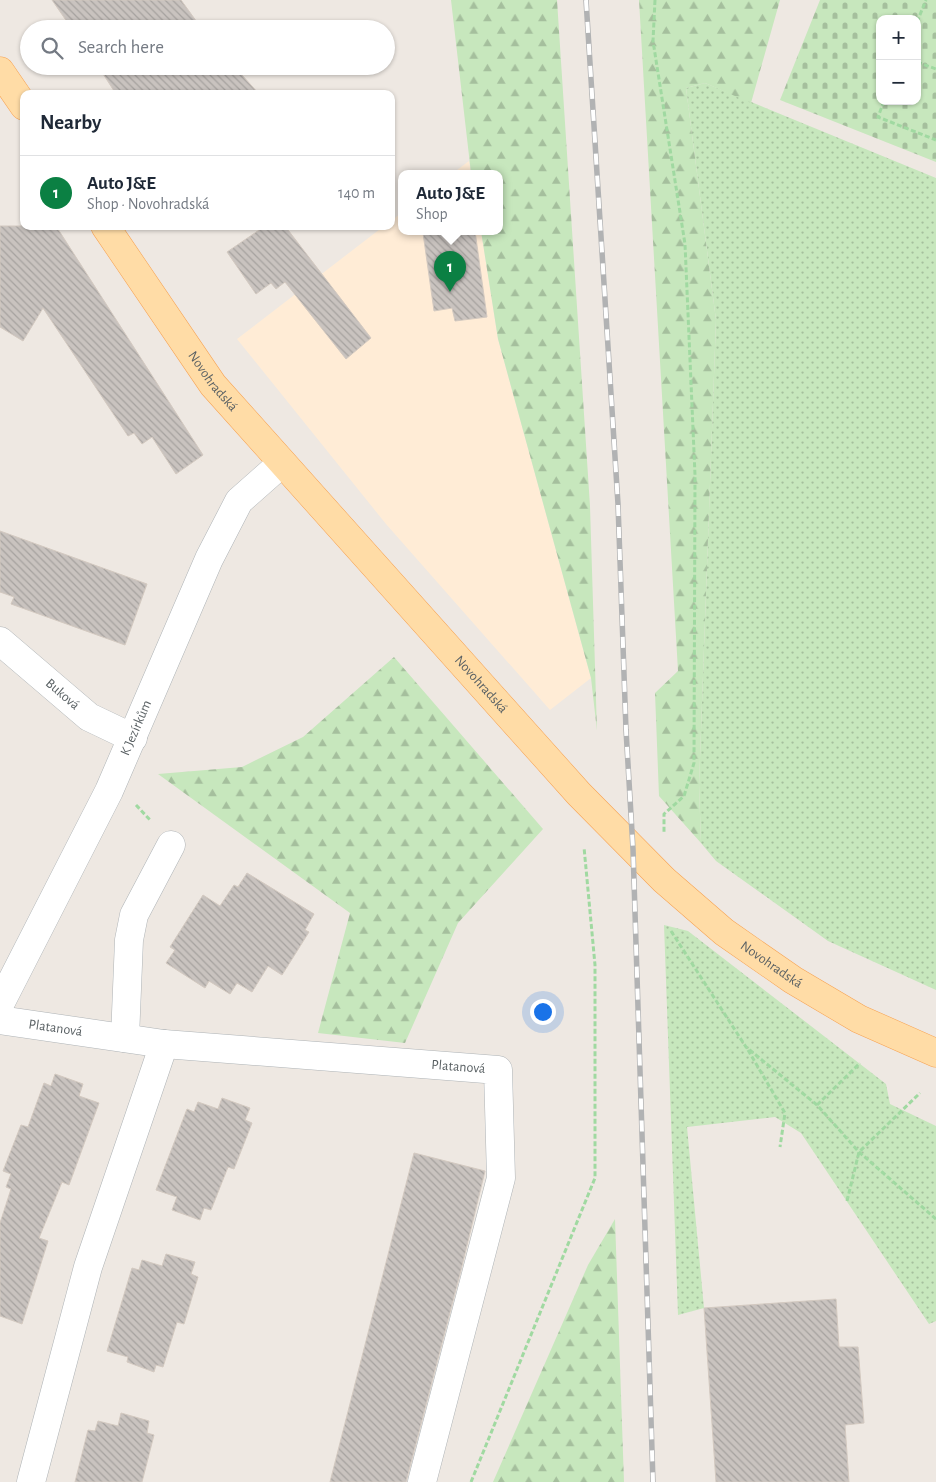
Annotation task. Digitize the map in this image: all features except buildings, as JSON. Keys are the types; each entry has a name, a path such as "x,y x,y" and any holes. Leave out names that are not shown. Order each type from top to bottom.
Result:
{"main road":[{"path":"0,71 20,100"},
{"name":"Novohradská","path":"109,230 213,385 579,794 664,880 724,932 793,980 859,1019 936,1054"}],"street":[{"name":"K Jezírkům","path":"0,1004 109,791 209,559 239,501 282,463"},
{"name":"Buková","path":"0,641 89,717 133,738"},
{"path":"125,1038 129,940 134,915 171,844"},
{"name":"Platanová","path":"0,1020 164,1044 498,1070 501,1178 422,1482"},
{"path":"31,1482 88,1267 164,1044"}],"path":[{"path":"655,0 653,42 685,244 696,475 694,763 684,796 664,814 664,880"},
{"path":"920,15 926,0"},
{"path":"921,64 936,70"},
{"path":"882,105 878,116 936,140"},
{"path":"109,791 136,805 171,844"},
{"path":"471,1482 595,1178 595,965 584,841"},
{"path":"669,928 746,1047 785,1113 780,1147"},
{"path":"746,1047 817,1105 859,1152 936,1219"},
{"path":"817,1105 860,1063"},
{"path":"847,1201 859,1152 920,1093"}],"shaded area":[{"path":"469,161 470,170 457,170"},
{"path":"398,215 398,235 482,235 498,339 591,678 550,710 386,524 237,339 379,230 395,230 395,218"}],"green space":[{"path":"451,0 557,0 590,506 597,731 591,678 498,339 482,235 503,235 503,170 471,170"},
{"path":"639,0 780,0 751,103 705,83 686,88 716,320 699,785 701,843 659,796 655,693 678,671"},
{"path":"820,0 936,0 936,162 780,100"},
{"path":"705,83 936,178 936,990 828,941 716,861 701,843 699,785 716,320 686,88"},
{"path":"394,657 543,829 458,923 405,1043 318,1033 350,913 158,774 242,767 303,737"},
{"path":"664,925 688,931 886,1084 890,1104 936,1126 936,1321 929,1324 801,1133 775,1117 687,1127 704,1308 678,1315"},
{"path":"615,1219 624,1482 493,1482 588,1265"}],"railway":[{"path":"586,0 618,504 626,730 633,849 653,1482"}],"place":[{"name":"Auto J&E","path":"450,292"}]}
